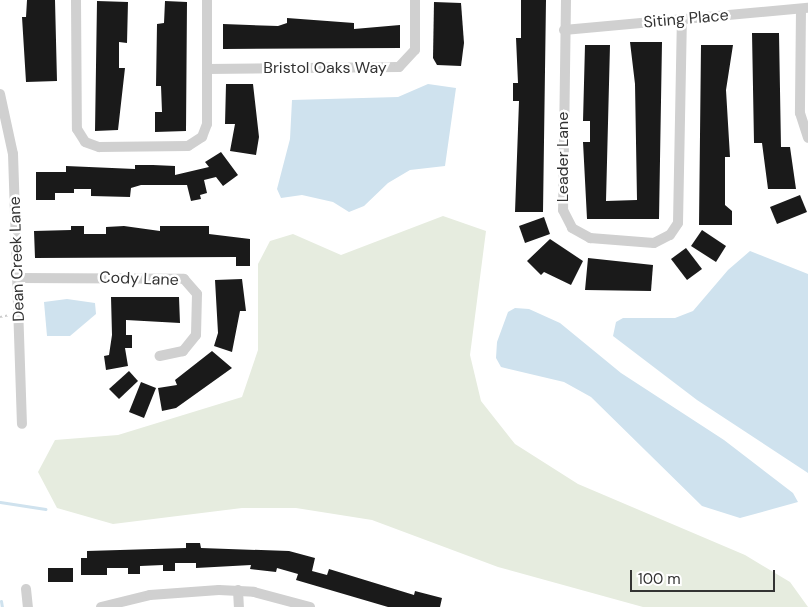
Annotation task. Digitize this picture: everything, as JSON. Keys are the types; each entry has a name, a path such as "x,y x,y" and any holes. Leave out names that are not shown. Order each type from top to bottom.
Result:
{"street":[{"path":"76,0 76,125 85,142 99,147 196,143 206,129 207,0"},
{"name":"Bristol Oaks Way","path":"207,69 400,67 415,50 415,0"},
{"name":"Leader Lane","path":"566,0 562,203 566,221 586,237 650,244 670,235 680,215 682,19"},
{"path":"804,9 800,113 808,138"},
{"name":"Siting Place","path":"564,30 804,9"},
{"name":"Dean Creek Lane","path":"0,94 13,154 22,424"},
{"name":"Cody Lane","path":"17,278 186,280 197,294 196,335 182,351 160,356"},
{"path":"26,589 28,607"},
{"path":"238,590 239,607"},
{"path":"102,607 113,606 150,595 238,590 310,607"}],"shaded area":[{"path":"443,216 486,231 470,355 481,401 515,444 578,484 745,555 790,582 808,607 643,607 498,567 372,520 296,508 242,508 113,524 57,508 38,472 55,440 118,435 242,397 258,350 258,264 270,241 293,234 341,255"}],"water":[{"path":"428,84 456,88 445,166 410,170 388,183 364,206 349,212 333,202 302,195 281,198 277,189 290,139 292,100 398,97"},
{"path":"750,251 808,274 808,473 697,400 613,336 616,322 623,318 675,318 693,311 728,270"},
{"path":"67,299 95,303 96,314 70,336 47,336 44,302"},
{"path":"515,308 529,309 560,323 621,373 724,440 793,493 798,502 740,518 702,506 591,397 564,382 501,367 496,358 497,342 508,312"}],"building":[{"path":"27,0 55,0 57,81 26,82 22,17 26,17"},
{"path":"521,0 546,0 543,212 515,212 519,101 513,101 513,83 518,83 516,38 521,38"},
{"path":"97,1 128,2 127,43 119,42 119,68 125,68 118,130 95,131"},
{"path":"165,1 187,2 186,131 155,132 155,112 162,112 161,86 156,86 157,24 164,23"},
{"path":"434,2 461,3 464,43 461,66 437,65 433,58"},
{"path":"287,18 354,23 354,29 400,25 400,48 223,49 223,24 278,26 287,23"},
{"path":"752,33 779,33 781,147 790,147 796,189 768,189 762,143 754,143"},
{"path":"630,42 662,42 659,219 587,219 583,142 590,142 590,121 583,121 585,45 610,45 606,201 637,200 635,84"},
{"path":"701,45 733,45 726,90 730,157 725,157 725,205 732,211 732,225 699,225"},
{"path":"226,84 253,84 259,137 256,155 230,151 235,124 225,124"},
{"path":"221,152 238,175 223,186 216,177 204,180 207,193 200,195 201,199 191,201 187,185 141,185 131,188 130,197 91,196 91,189 74,189 74,193 55,193 55,200 36,200 36,172 66,172 66,166 135,169 135,165 153,165 175,166 175,175 209,167 205,162"},
{"path":"800,195 807,212 777,224 770,207"},
{"path":"544,217 550,234 525,243 519,226"},
{"path":"71,226 84,226 84,234 106,234 106,227 124,226 160,231 160,226 209,226 209,234 250,239 250,266 236,266 236,257 35,258 34,231 71,230"},
{"path":"702,230 726,246 716,262 691,246"},
{"path":"550,239 583,261 571,285 544,272 541,275 527,261"},
{"path":"686,248 702,269 687,280 671,259"},
{"path":"588,258 653,265 651,291 585,290"},
{"path":"242,279 246,311 240,311 232,352 214,346 218,333 215,280"},
{"path":"111,297 179,297 180,323 126,320 126,335 132,335 132,348 125,348 128,366 106,370 104,356 109,355 112,335"},
{"path":"212,351 232,368 176,408 162,411 158,388 177,385 175,380"},
{"path":"129,371 138,381 119,399 109,389"},
{"path":"141,382 156,388 144,418 129,412"},
{"path":"186,543 200,543 201,548 289,551 315,558 312,571 327,575 329,569 414,595 415,591 442,598 440,607 388,607 296,580 298,574 277,568 276,572 250,569 251,565 196,568 196,563 175,563 175,571 163,571 163,565 140,566 140,574 128,574 128,568 107,568 107,575 81,575 81,558 87,558 87,551 186,548"},
{"path":"48,568 73,568 73,582 48,582"}],"waterway":[{"path":"0,502 45,509"},
{"path":"1,601 2,607"}]}
